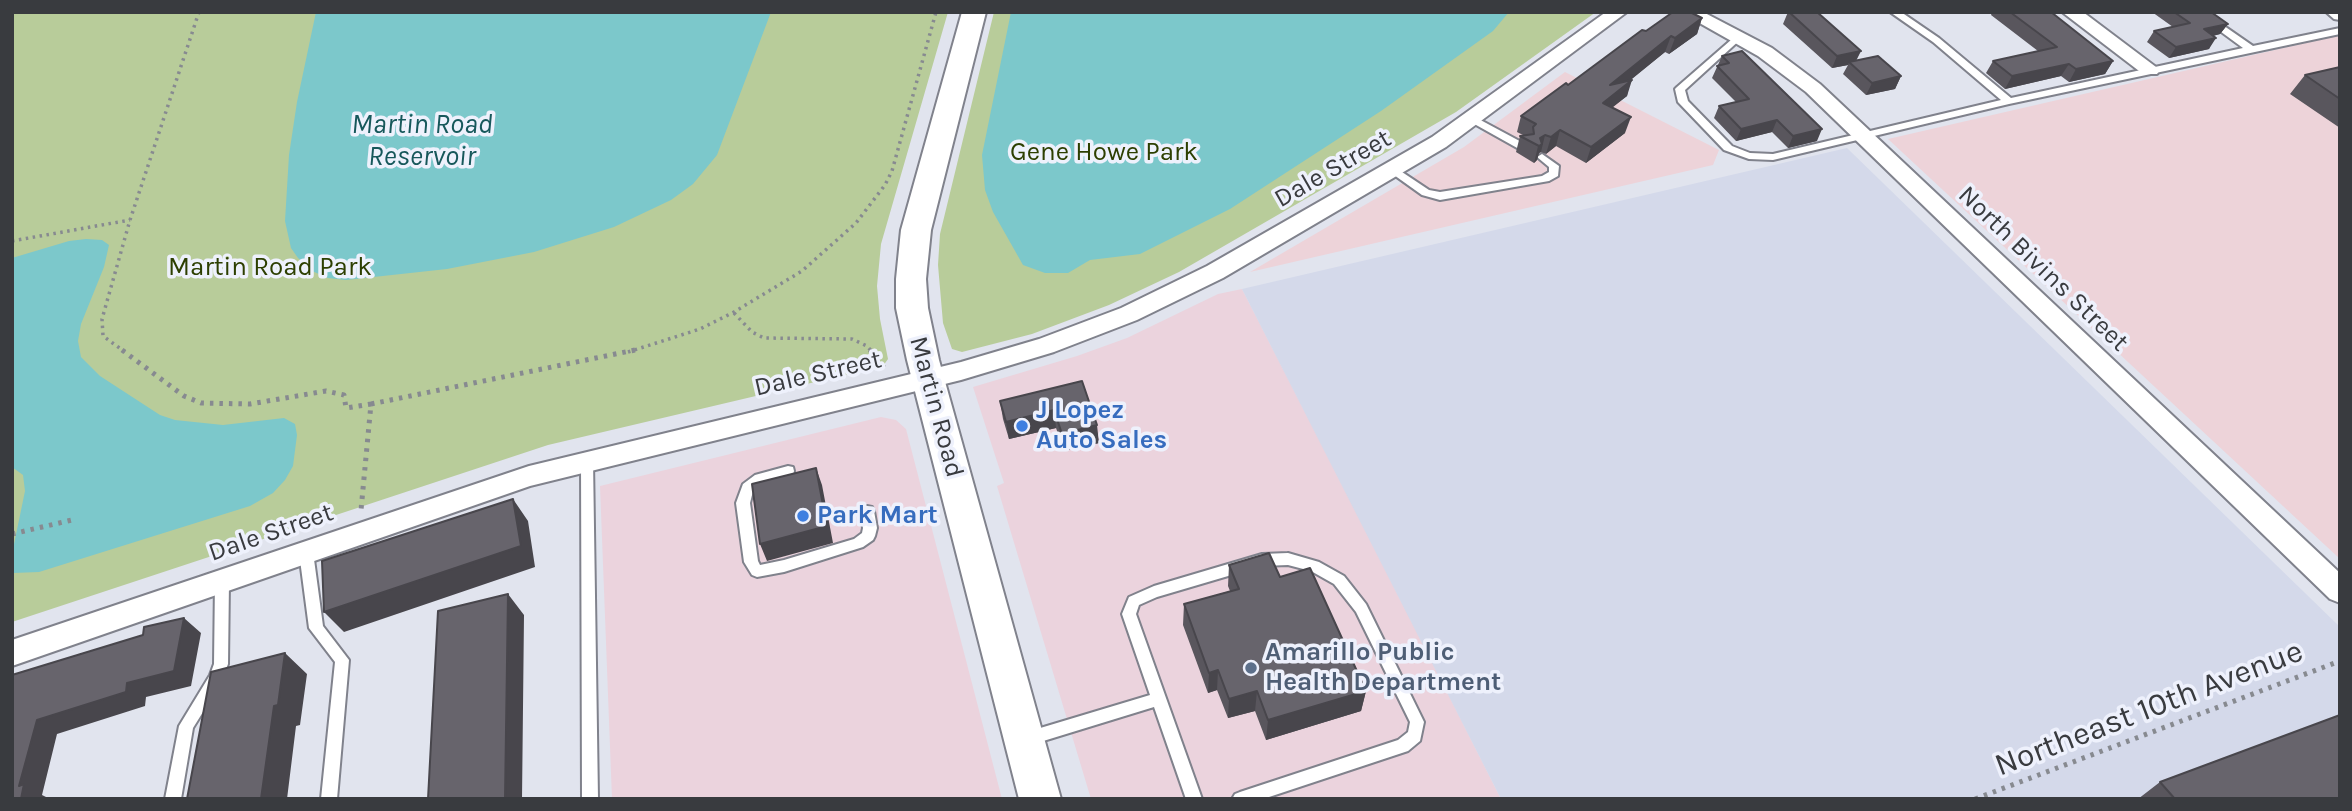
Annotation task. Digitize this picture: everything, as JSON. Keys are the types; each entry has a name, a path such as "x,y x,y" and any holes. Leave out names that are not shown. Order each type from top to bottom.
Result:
{"street":[{"name":"Martin Road","path":"974,12 923,201 912,253 912,308 928,378 1040,799"},
{"name":"Dale Street","path":"12,653 519,479 587,460 928,378 1046,345 1148,306 1215,272 1392,170 1473,119 1618,12"},
{"name":"North Bivins Street","path":"1689,12 1739,36 1800,77 2340,591"},
{"path":"2071,12 2150,70"},
{"path":"2335,12 2340,15"}],"lane":[{"path":"1894,12 1936,40 2009,101"},
{"path":"2198,12 2251,49"},
{"path":"1739,36 1680,89 1684,102 1728,148 1749,156 1773,157 2009,101 2340,31"},
{"path":"1473,119 1523,147"},
{"path":"1392,170 1426,193 1440,196 1545,179 1554,174 1554,166 1542,157"},
{"path":"587,460 590,799"},
{"path":"788,471 760,479 748,488 743,503 751,562 757,570 784,566 858,543 868,536 870,528 867,511"},
{"path":"306,552 316,628 342,660 329,799"},
{"path":"1194,799 1129,614 1133,601 1154,592 1262,560 1288,559 1314,566 1339,580 1361,608 1417,722 1415,736 1403,746 1240,799"},
{"path":"173,799 186,726 216,678 221,664 222,581"},
{"path":"1024,740 1157,700"}],"path":[{"path":"199,12 130,220 102,319 103,336 109,344 184,396 201,403 250,404 326,391 344,395 346,408 606,358 663,342 734,313 802,271 856,223 885,185 892,171 936,12"},
{"path":"12,242 130,220"},
{"path":"734,313 752,332 764,338 852,339 873,352 885,369"},
{"path":"361,510 371,404"},
{"path":"12,534 72,520"},
{"name":"Northeast 10th Avenue","path":"1975,799 2340,661"}],"shaded area":[{"path":"2340,35 2340,559 1888,139"},
{"path":"1565,72 1719,150 1713,165 1250,272 1464,147"},
{"path":"1847,148 2340,627 2340,799 1501,799 1242,289"},
{"path":"1242,289 1501,799 1091,799 997,486 1004,483 973,387 1127,338 1218,294"},
{"path":"881,417 896,420 906,429 1002,799 612,799 600,486"}],"green space":[{"name":"Martin Road Park","path":"12,12 948,12 881,244 877,286 888,359 883,366 548,445 12,622"},
{"name":"Gene Howe Park","path":"994,12 1596,12 1456,112 1179,272 1109,305 1032,334 962,352 952,349 943,323 938,265 940,234"}],"water":[{"name":"Martin Road Reservoir","path":"316,12 771,12 717,155 693,184 671,200 614,227 534,252 447,269 346,280 328,278 312,271 298,258 291,248 285,221 289,155"},
{"name":"Gene Howe Park","path":"1011,12 1509,12 1493,31 1381,111 1230,209 1140,254 1090,260 1068,273 1045,273 1023,265 993,212 985,190 982,155"},
{"path":"102,240 109,245 104,267 81,324 78,341 81,357 100,376 160,415 175,420 223,425 284,418 295,424 297,435 293,466 273,493 250,506 39,572 13,573 12,554 25,491 23,475 12,467 12,258 69,241"}],"building":[{"path":"1673,12 1690,12 1702,18 1675,38 1671,36 1610,85 1632,80 1603,103 1631,117 1591,147 1560,130 1551,137 1545,135 1540,138 1542,144 1539,146 1520,136 1534,134 1533,127 1536,124 1521,116 1642,30 1646,31"},
{"path":"1789,12 1817,12 1861,51 1837,56"},
{"path":"2010,12 2051,12 2113,61 2076,69 2069,64 2012,76 1993,61 2057,47"},
{"path":"2174,12 2211,12 2228,24 2204,29 2216,38 2176,47 2154,31 2190,23"},
{"path":"1742,51 1822,129 1793,136 1777,120 1741,129 1719,106 1749,99 1717,66 1729,63 1722,56"},
{"path":"1878,56 1901,76 1872,83 1849,62"},
{"path":"2340,67 2340,99 2305,75"},
{"path":"1082,381 1097,425 1062,434 1054,410 1006,422 1000,401"},
{"path":"816,468 827,526 760,544 752,484"},
{"path":"513,499 521,546 324,612 322,561"},
{"path":"1269,553 1280,577 1310,568 1366,691 1268,720 1257,691 1229,699 1218,670 1209,673 1184,604 1239,589 1229,565"},
{"path":"508,594 505,799 428,799 438,611"},
{"path":"184,618 174,671 127,683 126,692 37,720 19,786 24,784 21,799 12,799 12,675 143,635 144,627"},
{"path":"285,653 278,705 274,706 261,799 187,799 211,672"},
{"path":"2340,715 2340,799 2175,799 2160,782"}],"place":[{"name":"J Lopez Auto Sales","path":"1022,426"},
{"name":"Park Mart","path":"803,516"},
{"name":"Amarillo Public Health Department","path":"1251,668"}]}
